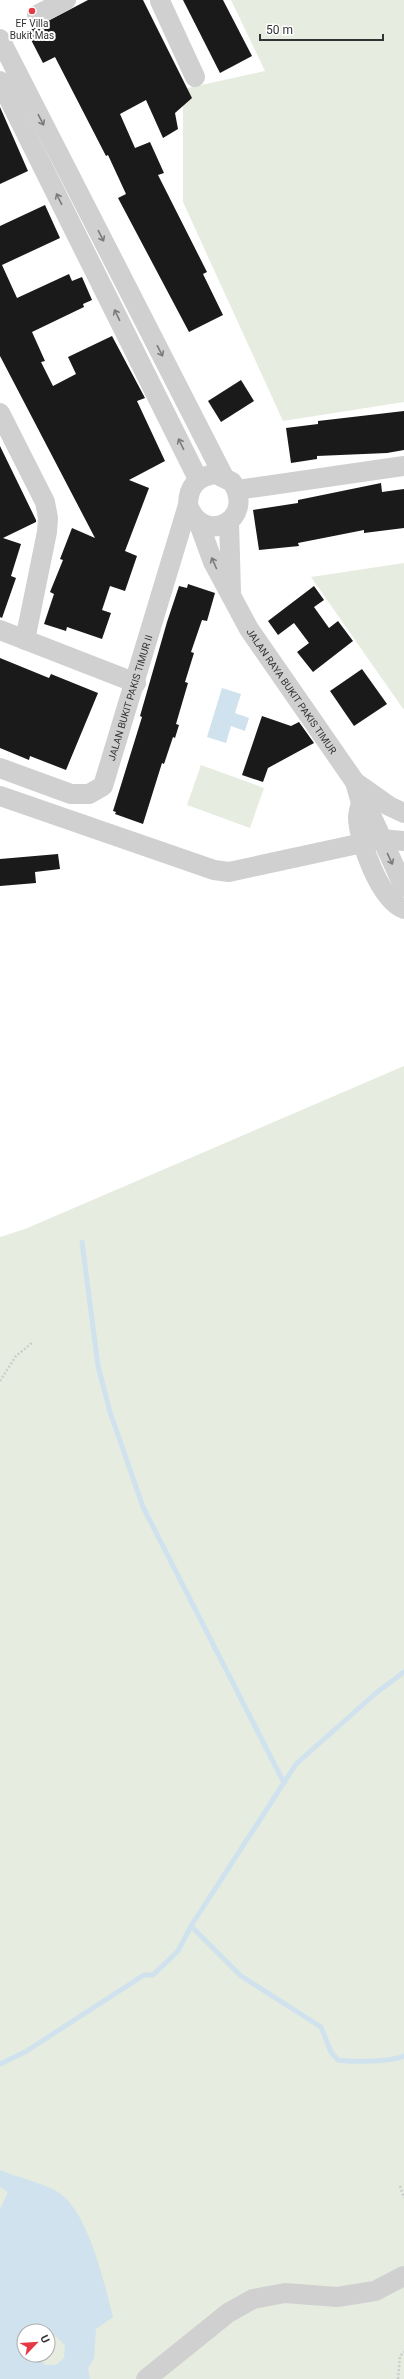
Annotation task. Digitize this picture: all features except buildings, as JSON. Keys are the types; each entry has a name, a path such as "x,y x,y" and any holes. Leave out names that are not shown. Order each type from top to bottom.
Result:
{"street":[{"path":"37,15 66,0"},
{"path":"160,1 194,77"},
{"path":"0,39 24,107 42,165 198,479"},
{"path":"0,81 24,107 60,156 231,483 238,507 229,521 213,526 193,513 190,490 198,479 216,474 231,483 404,466"},
{"path":"42,165 60,156"},
{"path":"0,413 45,502 48,518 48,532 25,640"},
{"name":"JALAN RAYA BUKIT PAKIS TIMUR","path":"193,513 213,562 249,629 355,782 361,803 371,815 372,841"},
{"name":"JALAN BUKIT PAKIS TIMUR II","path":"0,768 71,794 90,794 103,786 193,513"},
{"name":"JALAN RAYA BUKIT PAKIS TIMUR","path":"229,521 231,598"},
{"path":"0,630 136,683"},
{"name":"JALAN RAYA BUKIT PAKIS TIMUR","path":"355,782 389,806 404,813"},
{"path":"0,796 221,871 243,870 372,841 404,840"},
{"path":"372,841 404,887"},
{"path":"372,841 378,881 386,893 399,907 404,909"},
{"path":"146,2379 228,2313 253,2299 285,2293 337,2297 375,2291 404,2276"}],"path":[{"path":"0,1381 16,1356 34,1342"},
{"path":"400,2186 404,2198"},
{"path":"398,2379 400,2356 404,2352"}],"shaded area":[{"path":"231,0 404,0 404,402 283,421 183,202 183,89 265,71"},
{"path":"404,563 404,710 311,577"},
{"path":"201,765 264,788 250,828 187,805"},
{"path":"404,1066 404,2379 0,2379 0,1237 25,1229"}],"water":[{"path":"222,688 241,694 235,713 249,718 245,731 231,726 226,743 207,737"},
{"path":"0,2170 58,2192 69,2202 87,2231 100,2268 113,2317 96,2329 94,2358 88,2368 90,2379 0,2379 0,2209 8,2192 0,2187"}],"waterway":[{"path":"82,1242 98,1366 110,1412 143,1507 284,1783"},
{"path":"0,2064 25,2052 144,1975 153,1975 178,1951 191,1926 296,1764 376,1693 404,1672"},
{"path":"191,1926 241,1976 321,2027 331,2052 338,2060 381,2060 404,2056"}],"place":[{"name":"EF Villa Bukit Mas","path":"32,11"}]}
